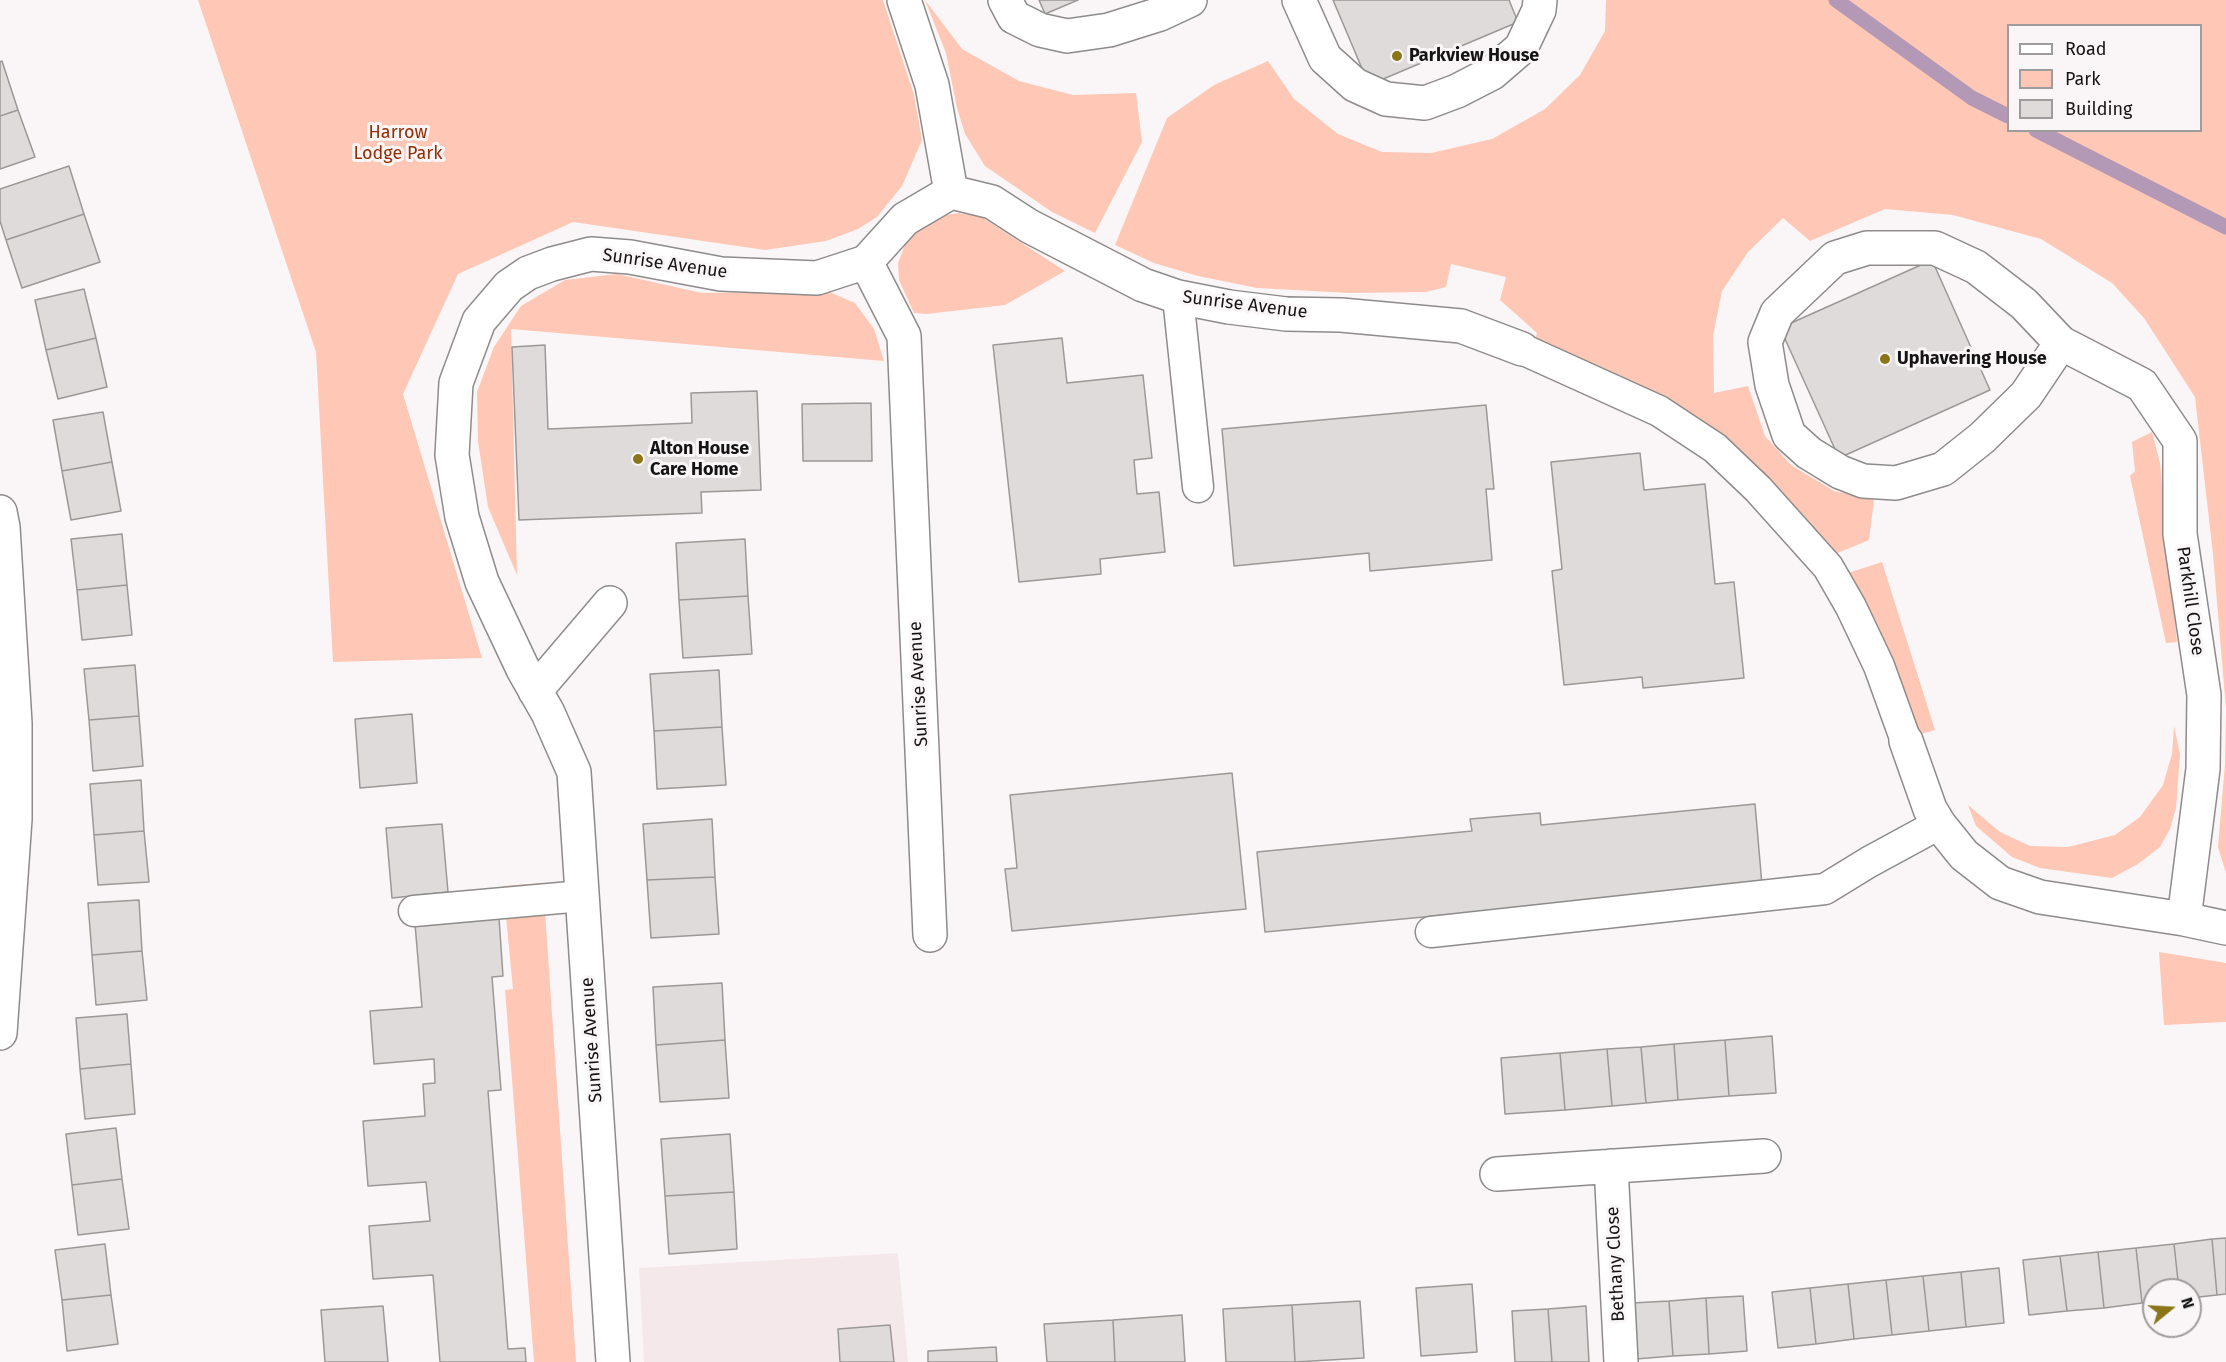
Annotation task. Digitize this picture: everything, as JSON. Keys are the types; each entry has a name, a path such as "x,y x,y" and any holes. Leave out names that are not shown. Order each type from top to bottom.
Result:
{"street":[{"path":"904,0 932,85 951,192"},
{"path":"1005,0 1014,17 1040,30 1067,36 1109,30 1160,14 1190,0"},
{"path":"1299,0 1325,58 1354,85 1386,99 1425,103 1457,91 1492,73 1521,48 1539,10 1540,0"},
{"name":"Sunrise Avenue","path":"613,1362 574,772 548,713 482,582 462,517 453,455 456,383 479,321 509,286 528,273 591,254 630,257 721,274 817,278 866,262 905,219 951,192 992,202 1029,226 1143,285 1178,297 1229,307 1286,314 1341,315 1461,326 1522,349"},
{"name":"Parkhill Close","path":"2061,343 2026,395 1982,438 1943,469 1896,483 1863,481 1840,472 1809,453 1789,435 1772,385 1765,342 1777,313 1835,258 1867,248 1935,248 1976,267 2024,304 2061,343 2142,385 2180,441 2180,534 2204,695 2203,769 2184,919"},
{"name":"Sunrise Avenue","path":"866,262 904,336 930,936"},
{"path":"0,512 3,527 15,723 15,819 4,913 0,1033"},
{"path":"536,691 610,603"},
{"path":"1906,741 1929,808 1939,824 1964,855 2000,883 2040,897 2184,919 2226,928"},
{"path":"1497,1174 1764,1156"},
{"name":"Bethany Close","path":"1611,1166 1622,1362"}],"lane":[{"path":"1178,297 1198,487"},
{"path":"1522,349 1659,411 1715,448 1758,489 1828,567 1851,607 1879,666 1906,741"},
{"path":"1431,932 1825,889 1939,824"},
{"path":"414,911 582,896"}],"shaded area":[{"path":"898,1253 908,1362 644,1362 639,1268"}],"green space":[{"name":"Harrow Lodge Park","path":"198,0 883,0 914,95 922,140 902,186 877,217 858,229 826,241 765,250 573,222 458,274 403,394 482,658 333,662 316,352"},
{"path":"925,0 962,49 1019,81 1073,95 1136,93 1142,142 1095,233 1052,212 985,166 965,134 957,108 946,53"},
{"path":"1606,0 2226,0 2226,709 2213,554 2195,397 2144,318 2112,283 2041,239 1953,215 1885,209 1810,241 1783,218 1748,252 1722,291 1713,336 1714,393 1748,386 1765,436 1791,465 1834,491 1874,500 1869,540 1835,554 1792,507 1534,345 1537,333 1500,300 1506,277 1451,264 1446,287 1426,292 1349,293 1257,288 1198,276 1154,263 1115,245 1167,118 1214,85 1268,61 1294,99 1338,134 1382,152 1431,153 1492,139 1545,109 1580,75 1605,31"},
{"path":"958,213 980,216 1065,271 1005,305 926,314 914,313 899,280 898,263 905,245 917,228 937,217"},
{"path":"617,274 702,293 827,291 855,303 874,329 884,361 511,329 517,575 488,507 478,441 477,392 494,347 521,306 565,280"},
{"path":"2152,432 2160,463 2177,642 2166,643 2130,476 2135,471 2132,442"},
{"path":"1882,562 1935,730 1914,736 1848,573"},
{"path":"2226,709 2226,873 2218,847 2225,764"},
{"path":"2174,726 2180,754 2176,808 2170,829 2160,847 2138,864 2112,878 2040,868 2012,857 1976,826 1968,805 2000,832 2030,846 2068,847 2115,835 2140,817 2163,785 2172,754"},
{"path":"543,883 576,1362 534,1362 505,990 513,989 503,886"},
{"path":"2159,952 2226,963 2226,1022 2164,1025"}],"building":[{"path":"1039,0 1078,0 1045,14"},
{"name":"Parkview House","path":"1333,0 1509,0 1518,22 1369,85"},
{"path":"2,61 18,110 0,116 0,62"},
{"path":"18,110 35,157 0,169 0,116"},
{"path":"69,166 84,214 6,240 0,221 0,189"},
{"path":"84,214 100,262 22,288 6,240"},
{"name":"Uphavering House","path":"1932,260 1990,390 1839,458 1780,328"},
{"path":"84,289 96,338 46,350 35,300"},
{"path":"96,338 107,387 58,399 46,350"},
{"path":"1062,338 1067,383 1143,375 1152,458 1134,460 1137,494 1159,492 1165,552 1100,559 1101,574 1019,582 993,345"},
{"name":"Alton House Care Home","path":"545,345 548,429 692,423 691,393 757,391 761,490 701,492 702,513 519,520 512,347"},
{"path":"871,403 872,461 803,461 802,404"},
{"path":"1486,405 1494,489 1486,489 1492,560 1370,571 1369,553 1234,566 1222,429"},
{"path":"103,412 112,462 62,471 53,420"},
{"path":"1640,453 1644,490 1705,484 1715,584 1734,582 1744,678 1643,688 1642,677 1564,685 1552,571 1562,569 1551,462"},
{"path":"112,462 121,511 71,520 62,471"},
{"path":"122,534 127,585 77,590 71,539"},
{"path":"745,539 748,596 679,600 676,543"},
{"path":"127,585 132,635 82,640 77,590"},
{"path":"748,596 752,654 683,658 679,600"},
{"path":"135,665 139,716 89,720 84,669"},
{"path":"719,670 722,727 654,731 650,674"},
{"path":"412,714 417,783 360,788 355,719"},
{"path":"139,716 143,766 93,771 89,720"},
{"path":"722,727 726,785 657,789 654,731"},
{"path":"1232,773 1246,909 1012,931 1005,869 1017,868 1010,795"},
{"path":"141,780 144,831 94,835 90,784"},
{"path":"1755,804 1762,885 1265,932 1257,852 1472,831 1470,819 1540,813 1541,825"},
{"path":"712,819 715,877 647,880 643,824"},
{"path":"442,824 448,892 392,898 386,828"},
{"path":"144,831 149,882 98,885 94,835"},
{"path":"715,877 719,934 651,938 647,880"},
{"path":"139,900 142,951 92,955 88,903"},
{"path":"499,918 503,976 492,977 501,1090 488,1091 508,1349 525,1348 526,1362 440,1362 433,1275 373,1279 369,1226 430,1221 426,1182 368,1186 363,1121 425,1116 423,1084 435,1083 434,1059 374,1064 370,1011 422,1007 415,924"},
{"path":"142,951 147,1000 96,1005 92,955"},
{"path":"722,983 725,1040 656,1045 653,987"},
{"path":"127,1014 131,1064 80,1069 76,1018"},
{"path":"1772,1036 1776,1093 1729,1096 1725,1040"},
{"path":"725,1040 729,1098 660,1102 656,1045"},
{"path":"1725,1040 1729,1096 1678,1100 1674,1044"},
{"path":"1674,1044 1678,1100 1646,1103 1641,1047"},
{"path":"1641,1047 1646,1103 1612,1106 1607,1049"},
{"path":"1607,1049 1612,1106 1565,1110 1560,1053"},
{"path":"1560,1053 1565,1110 1505,1114 1501,1058"},
{"path":"131,1064 135,1114 85,1119 80,1069"},
{"path":"116,1128 122,1179 72,1185 66,1134"},
{"path":"730,1134 734,1192 665,1196 661,1139"},
{"path":"122,1179 129,1229 78,1235 72,1185"},
{"path":"734,1192 737,1249 669,1254 665,1196"},
{"path":"2226,1238 2226,1294 2217,1295 2212,1239"},
{"path":"2212,1239 2217,1295 2202,1297 2202,1278 2178,1278 2174,1244"},
{"path":"105,1244 111,1295 62,1300 55,1250"},
{"path":"2174,1244 2178,1278 2142,1278 2142,1303 2136,1248"},
{"path":"2136,1248 2142,1303 2104,1308 2098,1252"},
{"path":"2098,1252 2104,1308 2067,1311 2060,1256"},
{"path":"2060,1256 2067,1311 2029,1315 2023,1260"},
{"path":"1999,1268 2004,1323 1966,1327 1961,1272"},
{"path":"1961,1272 1966,1327 1929,1331 1923,1276"},
{"path":"1923,1276 1929,1331 1892,1335 1886,1280"},
{"path":"1886,1280 1892,1335 1854,1339 1848,1284"},
{"path":"1472,1284 1477,1352 1421,1356 1416,1288"},
{"path":"1848,1284 1854,1339 1816,1344 1810,1288"},
{"path":"1810,1288 1816,1344 1778,1348 1772,1292"},
{"path":"111,1295 118,1344 67,1351 62,1300"},
{"path":"1743,1296 1747,1351 1709,1354 1706,1298"},
{"path":"1706,1298 1709,1354 1673,1356 1669,1301"},
{"path":"1360,1301 1364,1358 1295,1362 1292,1305"},
{"path":"1669,1301 1673,1356 1636,1359 1632,1303"},
{"path":"1292,1305 1295,1362 1226,1362 1223,1309"},
{"path":"383,1306 388,1362 325,1362 321,1310"},
{"path":"1586,1306 1589,1362 1552,1362 1548,1309"},
{"path":"1548,1309 1552,1362 1515,1362 1512,1311"},
{"path":"1182,1315 1185,1362 1115,1362 1113,1320"},
{"path":"1113,1320 1115,1362 1047,1362 1044,1324"},
{"path":"890,1325 894,1362 840,1362 838,1329"},
{"path":"996,1347 997,1362 928,1362 928,1351"}],"waterway":[{"path":"1836,0 1972,98 2007,116"},
{"path":"2040,132 2226,227"}],"place":[{"name":"Parkview House","path":"1397,56"},
{"name":"Uphavering House","path":"1885,359"},
{"name":"Alton House Care Home","path":"638,459"}]}
